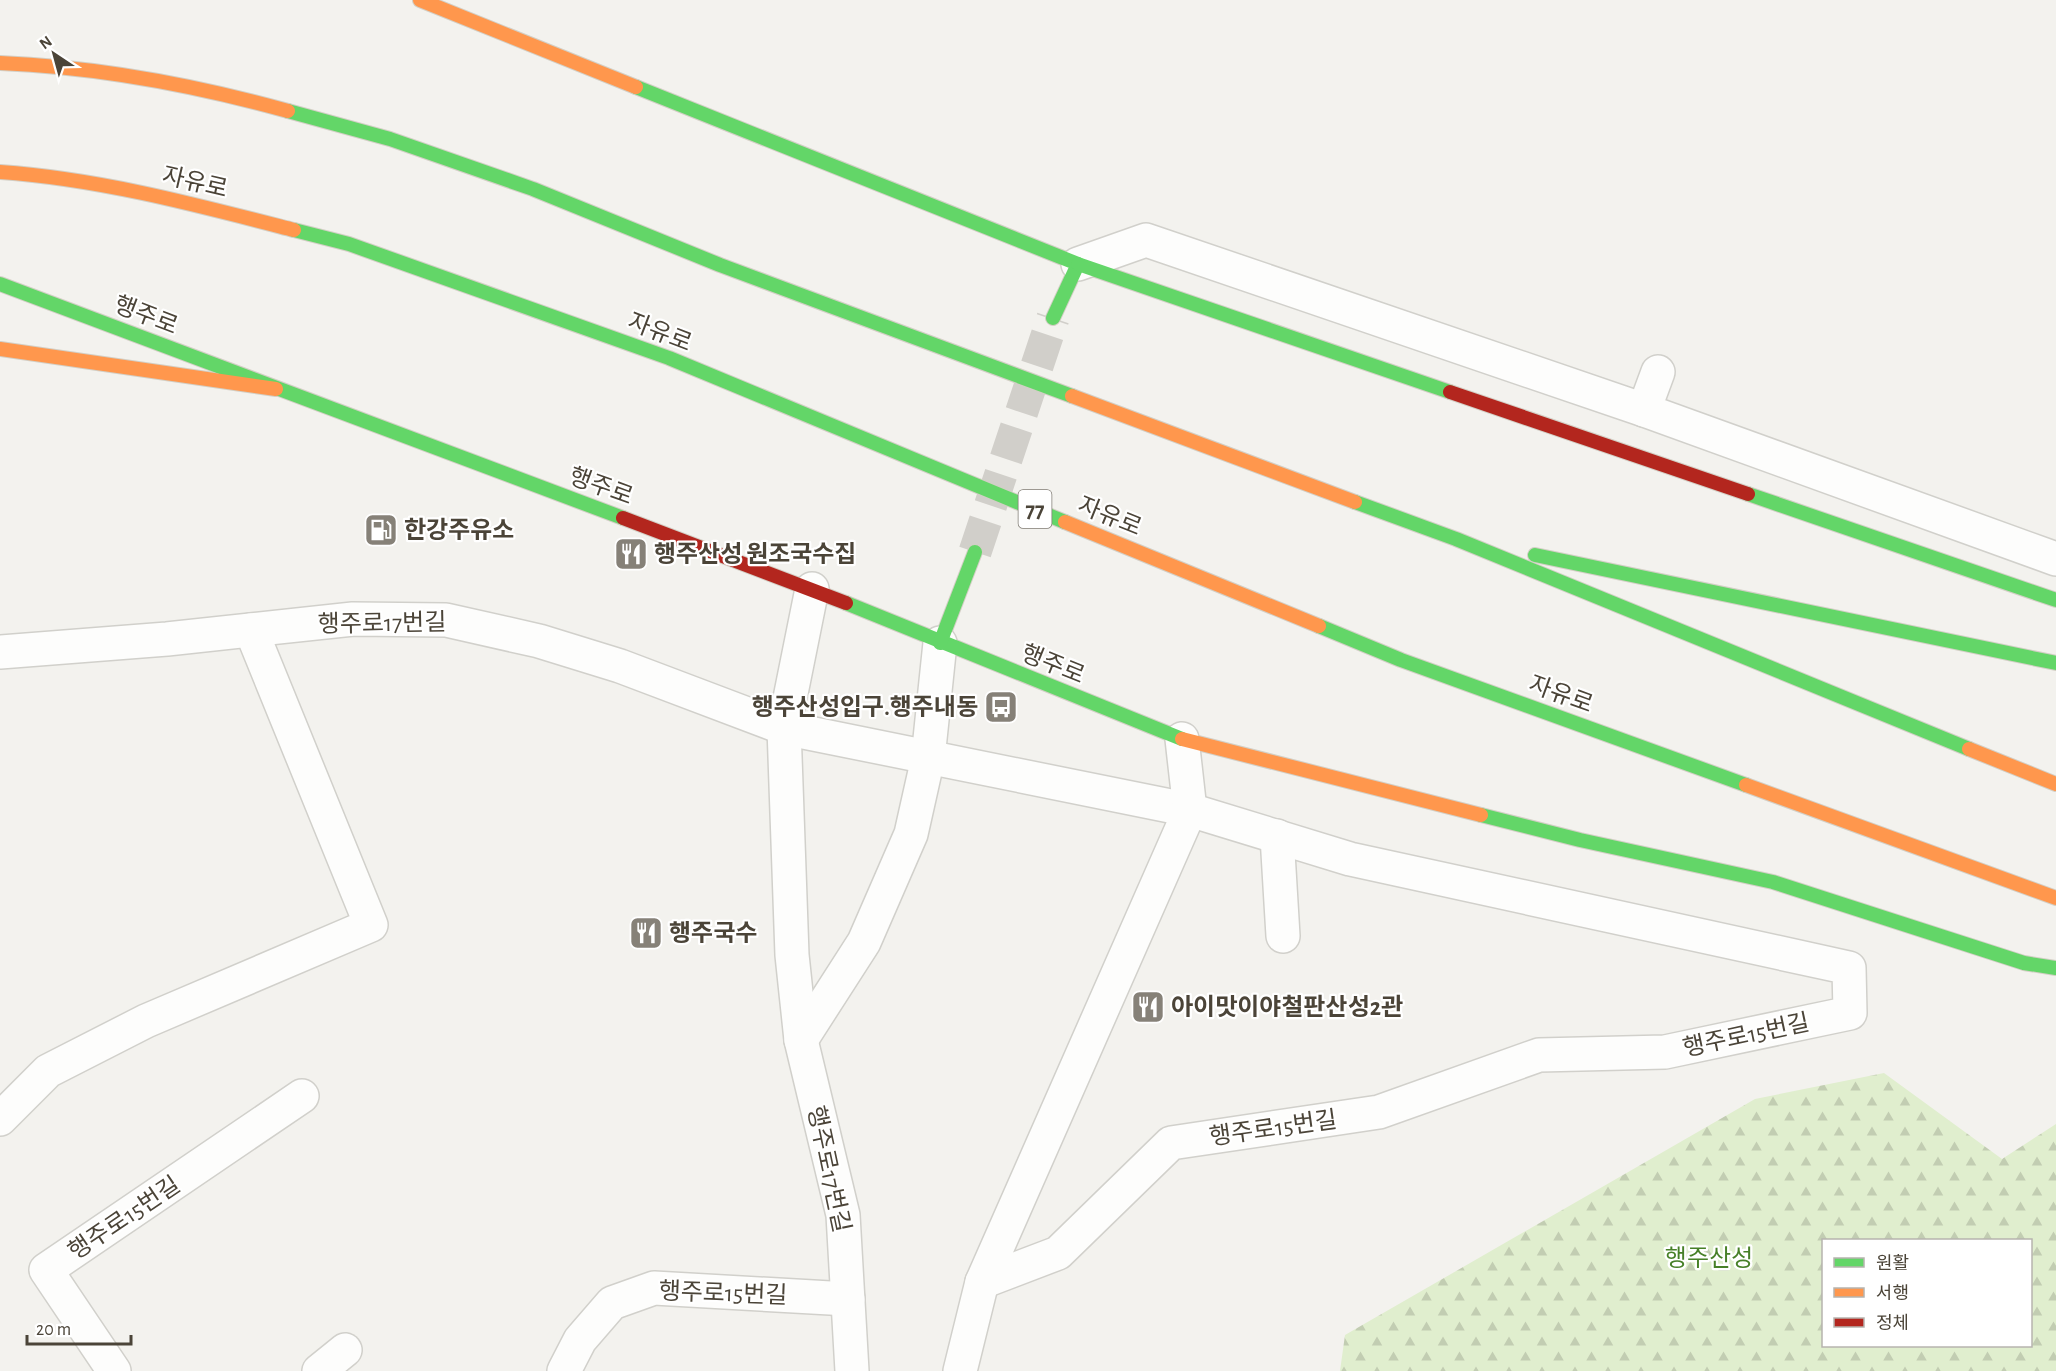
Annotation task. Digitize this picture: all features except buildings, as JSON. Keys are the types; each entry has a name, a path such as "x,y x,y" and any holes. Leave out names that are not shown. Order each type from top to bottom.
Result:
{"main road":[{"path":"420,0 1078,264 2056,600"},
{"path":"0,63 67,66 216,91 390,140 534,189 720,265 1456,539 2056,784"},
{"name":"자유로","path":"0,172 55,176 194,204 349,244 494,294 669,358 1401,660 2056,898"},
{"path":"1053,318 1078,264"},
{"name":"행주로","path":"0,284 812,589 940,643 1182,739 1580,840 1773,882 2024,963 2056,968"},
{"path":"0,350 89,360 276,389"},
{"path":"1456,539 2056,663"},
{"path":"940,643 975,552"}],"street":[{"path":"1078,264 1146,240 1644,410 2056,559"},
{"path":"1644,410 1658,372"},
{"path":"784,728 812,589"},
{"name":"행주로17번길","path":"0,652 353,619 446,620 539,641 620,666 784,728 928,758"},
{"path":"0,1119 48,1071 146,1021 371,925 251,630"},
{"path":"801,1040 864,942 911,834 928,758 940,643"},
{"name":"행주로17번길","path":"784,728 792,955 801,1040 843,1215 852,1371"},
{"path":"960,1371 982,1282 1190,810 1182,739"},
{"name":"행주로15번길","path":"928,758 1190,810 1350,859 1849,968 1850,1013 1665,1052 1539,1055 1379,1112 1171,1143 1058,1253 982,1282"},
{"path":"1277,836 1283,936"},
{"name":"행주로15번길","path":"114,1371 46,1270 302,1096"},
{"name":"행주로15번길","path":"564,1371 580,1340 612,1303 654,1288 848,1299"},
{"path":"319,1371 345,1350"}],"green space":[{"name":"행주산성","path":"1884,1073 2002,1159 2056,1124 2056,1371 1340,1371 1345,1335 1755,1099"}],"tunnel":[{"path":"975,552 1053,318"}],"traffic: fast":[{"path":"636,87 1078,264 1053,318"},
{"path":"288,111 390,139 533,189 720,265 1072,396"},
{"path":"294,230 349,244 669,358 1065,522"},
{"path":"1078,264 1450,392"},
{"path":"0,284 623,518"},
{"path":"1748,494 2056,600"},
{"path":"1355,502 1456,539 1969,749"},
{"path":"940,643 975,552"},
{"path":"1535,555 2056,663"},
{"path":"846,603 1182,739"},
{"path":"1319,626 1401,660 1746,785"},
{"path":"1481,815 1580,840 1773,882 2024,963 2056,968"}],"traffic: slow":[{"path":"420,0 636,87"},
{"path":"0,63 37,65 146,79 217,93 288,111"},
{"path":"0,172 37,175 111,187 294,230"},
{"path":"0,349 276,389"},
{"path":"1072,396 1355,502"},
{"path":"1065,522 1319,626"},
{"path":"1182,739 1481,815"},
{"path":"1969,749 2056,784"},
{"path":"1746,785 2056,898"}],"traffic: jam":[{"path":"1450,392 1748,494"},
{"path":"623,518 846,603"}],"place":[{"name":"한강주유소","path":"381,530"},
{"name":"행주산성 원조국수집","path":"631,554"},
{"name":"행주산성입구.행주내동","path":"1001,707"},
{"name":"행주국수","path":"646,933"},
{"name":"아이맛이야철판산성2관","path":"1148,1007"}]}
